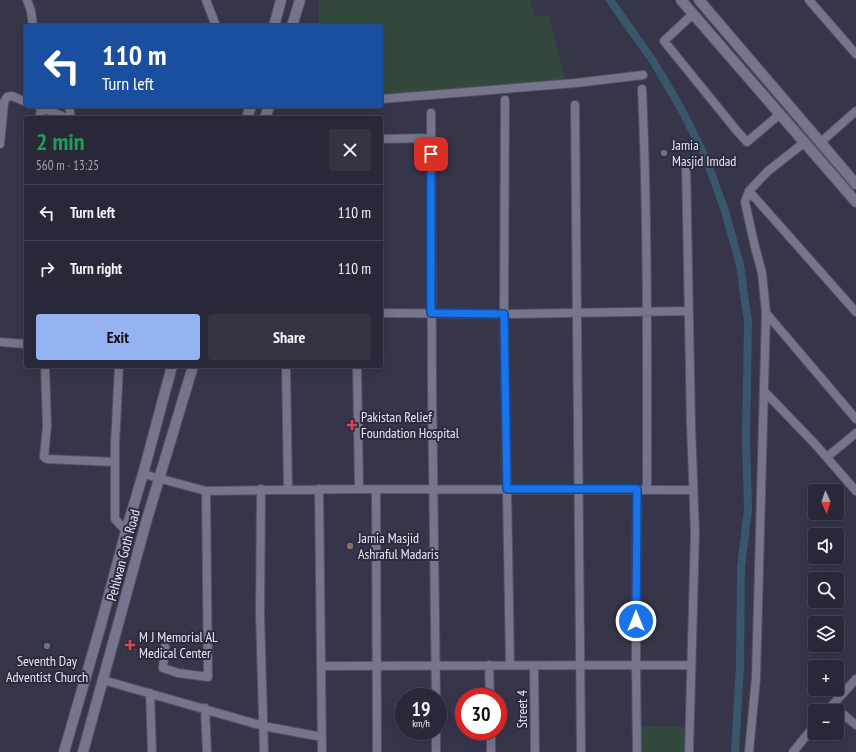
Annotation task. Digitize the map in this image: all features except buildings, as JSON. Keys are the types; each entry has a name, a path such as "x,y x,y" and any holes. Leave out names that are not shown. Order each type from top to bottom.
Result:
{"main road":[{"path":"275,24 281,0"},
{"path":"293,24 300,0"},
{"path":"681,0 856,202"},
{"path":"699,0 856,184"},
{"name":"Pehlwan Goth Road","path":"64,752 91,662 171,368"},
{"name":"Pehlwan Goth Road","path":"83,752 159,478 192,368"},
{"path":"115,573 131,577"},
{"path":"91,662 107,667"}],"street":[{"path":"27,0 31,11 33,24"},
{"path":"206,0 215,24"},
{"path":"809,0 856,54"},
{"path":"693,14 664,41 747,142 780,114"},
{"path":"383,99 642,75"},
{"path":"642,89 646,166 648,312 647,489"},
{"path":"0,144 4,102 7,97 12,96 24,101"},
{"path":"505,100 504,314 510,665"},
{"path":"575,105 581,752"},
{"path":"42,108 62,116"},
{"path":"821,142 856,111"},
{"path":"431,113 431,313 436,688"},
{"path":"383,139 431,138"},
{"path":"749,752 756,678 766,313 762,273 746,202 749,191 768,171 805,142"},
{"path":"686,163 688,311 695,533 689,752"},
{"path":"749,191 856,312"},
{"path":"383,313 504,314 688,311"},
{"path":"766,313 856,419"},
{"path":"0,342 24,344"},
{"path":"45,368 47,426 44,457 47,460 115,462"},
{"path":"119,368 115,462 115,519 126,531"},
{"path":"286,368 288,489"},
{"path":"357,368 359,489"},
{"path":"764,391 827,457 856,491"},
{"path":"827,457 856,432"},
{"path":"143,474 206,491 261,489 693,490"},
{"path":"261,489 260,615 264,752"},
{"path":"319,489 322,752"},
{"path":"376,489 377,752"},
{"path":"637,489 637,752"},
{"path":"165,647 163,668 178,673 208,677 206,491"},
{"path":"489,665 490,688"},
{"path":"321,666 691,665"},
{"name":"Street 4","path":"534,666 535,752"},
{"path":"833,704 856,679"},
{"path":"103,680 205,708 263,726 322,737"},
{"path":"150,693 152,752"},
{"path":"205,708 207,752"},
{"path":"844,717 856,725"},
{"path":"795,751 808,734"},
{"path":"436,740 436,752"},
{"path":"491,740 491,752"}],"green space":[{"path":"319,0 530,0 534,16 549,15 565,79 383,96 383,24 318,24"},
{"path":"641,726 686,727 686,752 640,752"}],"waterway":[{"path":"610,0 653,61 683,112 707,161 725,211 740,265 748,322 746,440 748,509 741,567 740,666 735,752"}],"place":[{"name":"Jamia Masjid Imdad","path":"664,153"},
{"name":"Pakistan Relief Foundation Hospital","path":"352,425"},
{"name":"Jamia Masjid Ashraful Madaris","path":"350,546"},
{"name":"M J Memorial AL Medical Center","path":"130,645"},
{"name":"Seventh Day Adventist Church","path":"47,646"}],"route":[{"path":"431,154 431,313 504,314 507,489 637,489 636,621"}]}
